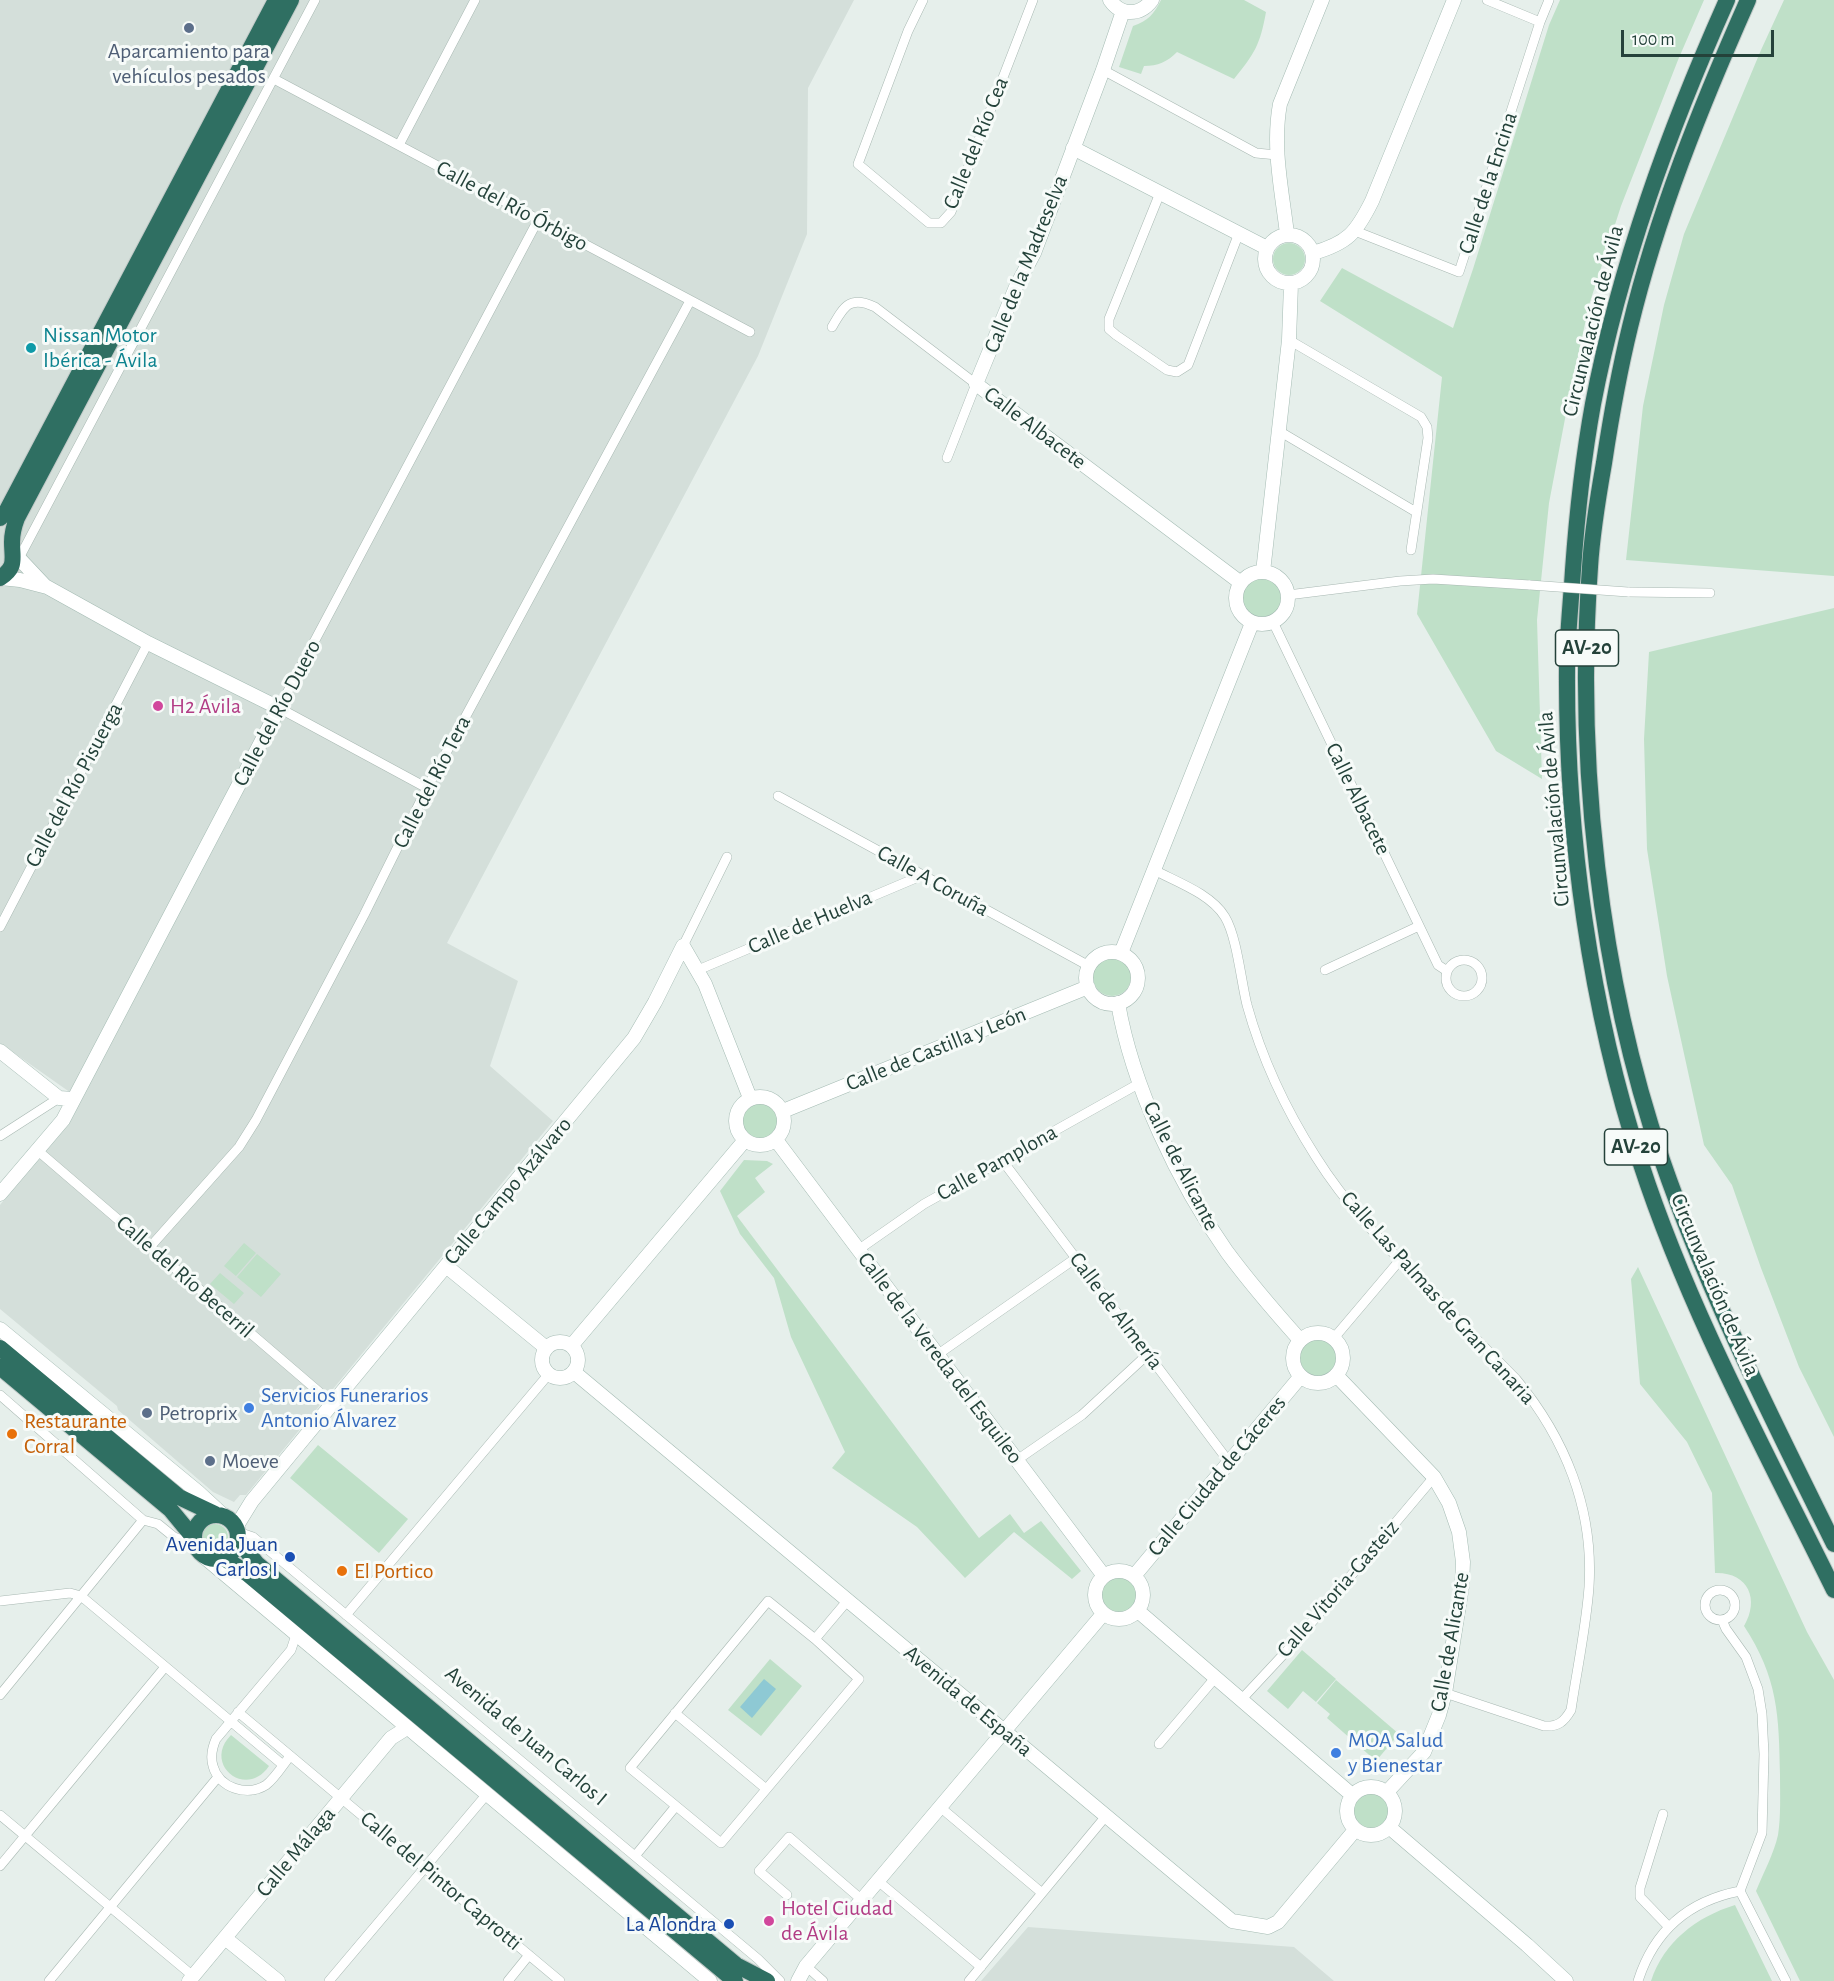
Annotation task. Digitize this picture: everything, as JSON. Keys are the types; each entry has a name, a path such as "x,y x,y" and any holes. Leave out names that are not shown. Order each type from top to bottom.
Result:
{"highway":[{"path":"0,518 6,512 276,0"},
{"path":"8,559 17,518 291,0"},
{"name":"Circunvalación de Ávila","path":"1726,0 1676,121 1644,208 1612,321 1593,405 1578,503 1567,668 1573,815 1580,885 1605,1031 1641,1164 1700,1314 1742,1405 1834,1590"},
{"name":"Circunvalación de Ávila","path":"1748,0 1721,60 1660,222 1630,326 1616,390 1590,567 1587,669 1588,746 1598,881 1626,1031 1660,1155 1717,1302 1758,1391 1834,1544"},
{"name":"Avenida de Juan Carlos I","path":"0,1348 179,1497 230,1524 257,1564 736,1965 767,1981"},
{"path":"0,1367 170,1509 197,1546 214,1560 224,1558 234,1551 230,1524 204,1517 196,1526 197,1546"},
{"path":"224,1558 258,1582 735,1981"}],"street":[{"path":"8,559 274,79 315,0"},
{"path":"399,145 475,0"},
{"name":"Calle del Río Cea","path":"923,0 908,31 858,164 929,223 941,224 951,212 1033,0"},
{"path":"1110,0 1116,8 1123,12 1139,11 1152,0"},
{"path":"1287,234 1277,155 1277,119 1280,104 1322,0"},
{"path":"1313,253 1334,247 1355,231 1372,201 1454,0"},
{"path":"1487,0 1540,22"},
{"name":"Calle de la Encina","path":"1355,231 1459,272 1549,0"},
{"name":"Calle de la Madreselva","path":"947,458 1016,287 1034,253 1123,12"},
{"path":"1103,70 1256,153 1277,155"},
{"name":"Calle del Río Órbigo","path":"274,79 750,332"},
{"path":"1073,148 1267,248"},
{"path":"1160,192 1108,326 1116,335 1167,370 1177,372 1188,365 1239,233"},
{"name":"Calle del Río Duero","path":"0,1194 63,1120 66,1099 279,708 538,220"},
{"path":"1287,234 1300,237 1313,253 1309,274 1304,279 1291,284 1283,283 1271,276 1265,262 1267,248 1272,241 1287,234"},
{"path":"1263,572 1289,340 1291,284"},
{"name":"Calle del Río Tera","path":"150,1247 238,1147 256,1120 428,789 690,301"},
{"name":"Calle Albacete","path":"832,327 844,307 854,302 864,302 875,307 1241,583"},
{"path":"1289,340 1420,417 1428,427 1411,550"},
{"path":"1279,431 1416,512"},
{"path":"8,559 20,580 47,587"},
{"path":"8,559 47,587 148,643 279,708 428,789"},
{"path":"1263,572 1275,576 1283,584 1288,595 1287,606 1282,615 1273,622 1262,625 1252,623 1242,616 1236,606 1236,594 1241,583 1250,575 1263,572"},
{"path":"1288,595 1433,579 1628,592 1710,593"},
{"name":"Calle Albacete","path":"1273,622 1438,965 1447,971"},
{"path":"1121,953 1252,623"},
{"name":"Calle del Río Pisuerga","path":"0,927 148,643"},
{"name":"Calle A Coruña","path":"778,796 1089,966"},
{"name":"Calle Campo Azálvaro","path":"230,1524 252,1501 634,1038 655,1002 727,857"},
{"name":"Calle Las Palmas de Gran Canaria","path":"1154,870 1199,894 1215,905 1225,917 1231,932 1258,1040 1276,1086 1296,1125 1340,1192 1400,1260 1516,1379 1553,1430 1568,1461 1581,1500 1587,1527 1589,1554 1589,1587 1571,1710 1565,1721 1554,1727 1544,1726 1445,1693"},
{"name":"Calle de Huelva","path":"698,970 922,875"},
{"path":"1325,970 1419,926"},
{"path":"683,946 698,970 750,1098"},
{"path":"1109,951 1121,953 1132,961 1138,973 1137,986 1130,997 1118,1003 1106,1003 1095,997 1088,987 1086,977 1089,966 1097,957 1109,951"},
{"path":"1466,960 1476,964 1482,974 1481,985 1474,994 1462,997 1452,992 1446,982 1447,971 1454,962 1466,960"},
{"name":"Calle de Castilla y León","path":"783,1111 1088,987"},
{"name":"Calle de Alicante","path":"1118,1003 1121,1021 1140,1083 1166,1144 1195,1201 1226,1250 1300,1340"},
{"path":"0,1051 66,1099 0,1136"},
{"name":"Calle Pamplona","path":"858,1250 924,1204 1140,1083"},
{"path":"763,1096 775,1101 783,1111 785,1121 783,1132 776,1140 766,1145 755,1145 745,1140 737,1130 736,1117 740,1106 750,1098 763,1096"},
{"path":"572,1345 745,1140"},
{"name":"Calle de la Vereda del Esquileo","path":"776,1140 1104,1576"},
{"name":"Calle del Río Becerril","path":"38,1150 332,1404"},
{"name":"Calle de Almería","path":"1002,1160 1229,1462"},
{"path":"937,1355 1076,1258"},
{"path":"1334,1338 1400,1260"},
{"path":"446,1266 545,1347"},
{"name":"Avenida de Juan Carlos I","path":"0,1329 230,1524 253,1537 758,1959 780,1981"},
{"path":"1323,1333 1334,1338 1342,1350 1343,1363 1336,1375 1326,1382 1312,1383 1301,1377 1294,1365 1293,1352 1300,1340 1311,1334 1323,1333"},
{"path":"558,1340 572,1345 579,1358 574,1372 562,1378 548,1375 541,1362 545,1347 558,1340"},
{"path":"1017,1461 1082,1415 1148,1354"},
{"name":"Avenida de España","path":"574,1372 1232,1922 1269,1927 1278,1922 1355,1830"},
{"path":"346,1615 548,1375"},
{"name":"Calle de Alicante","path":"1336,1375 1434,1477 1449,1503 1456,1522 1463,1562 1462,1586 1445,1693 1439,1715 1424,1752 1387,1792"},
{"name":"Calle Ciudad de Cáceres","path":"1134,1576 1301,1377"},
{"path":"0,1395 143,1520 158,1524 174,1537 197,1546 301,1639 710,1981"},
{"name":"Calle Vitoria-Gasteiz","path":"1241,1700 1295,1642 1434,1477"},
{"path":"0,1695 143,1520"},
{"path":"1124,1571 1134,1576 1142,1586 1143,1599 1138,1611 1127,1619 1114,1620 1102,1614 1095,1602 1096,1587 1104,1576 1124,1571"},
{"path":"0,1600 70,1593 81,1596 283,1765"},
{"path":"815,1639 848,1600"},
{"path":"768,1601 815,1639 859,1679 721,1842 630,1768 768,1601"},
{"path":"1138,1611 1352,1795"},
{"path":"787,1981 806,1966 1102,1614"},
{"path":"1722,1620 1746,1657 1758,1689 1762,1714 1764,1754 1762,1833 1740,1892 1786,1981"},
{"path":"291,1756 266,1785 249,1791 232,1788 218,1777 212,1765 211,1751 216,1739 301,1639"},
{"path":"0,1866 165,1667"},
{"path":"1159,1744 1215,1677"},
{"name":"Calle del Pintor Caprotti","path":"238,1712 560,1981"},
{"path":"675,1713 765,1788"},
{"name":"Calle Málaga","path":"191,1978 391,1738 407,1728"},
{"path":"49,1981 218,1777"},
{"path":"1376,1787 1387,1792 1395,1809 1395,1816 1389,1827 1379,1834 1367,1835 1355,1830 1348,1820 1347,1807 1352,1795 1363,1788 1376,1787"},
{"path":"329,1981 487,1794"},
{"path":"634,1856 676,1806"},
{"path":"940,1807 1042,1893"},
{"path":"1663,1814 1640,1888 1640,1897 1668,1926"},
{"path":"0,1815 110,1906 191,1978"},
{"path":"969,1981 1106,1816"},
{"path":"1389,1827 1566,1981"},
{"path":"787,1895 759,1872 789,1837 862,1900"},
{"path":"878,1881 981,1967"},
{"path":"1638,1981 1650,1950 1668,1926 1683,1914 1705,1902 1725,1894 1740,1892"},
{"path":"225,1938 278,1981"},
{"path":"507,1981 529,1955"},
{"path":"798,1981 806,1966"},
{"path":"806,1966 824,1981"}],"shaded area":[{"path":"0,0 854,0 808,88 807,234 758,356 447,943 518,981 490,1066 553,1121 246,1495 240,1495 234,1502 213,1492 118,1410 117,1406 0,1309 0,1205 81,1100 0,1043"},
{"path":"1028,1927 1294,1947 1334,1981 981,1981"}],"green space":[{"path":"1161,0 1244,0 1266,12 1256,48 1234,79 1177,52 1162,63 1144,66 1141,74 1119,67 1133,26 1150,16"},
{"path":"1560,0 1704,0 1621,206 1589,305 1568,403 1549,503 1537,620 1542,779 1496,751 1417,614 1442,377 1320,301 1342,268 1453,328 1549,25"},
{"path":"1784,0 1834,0 1834,576 1626,560 1643,406 1664,305 1684,234"},
{"path":"1289,243 1300,248 1305,259 1300,270 1289,275 1278,270 1273,259 1278,248"},
{"path":"1261,578 1275,584 1281,598 1275,612 1261,618 1247,612 1241,598 1247,584"},
{"path":"1834,608 1834,1437 1799,1367 1732,1185 1704,1145 1667,976 1647,849 1644,739 1649,652"},
{"path":"1112,958 1119,959 1125,964 1130,970 1130,984 1125,990 1119,995 1112,996 1105,995 1099,990 1094,984 1093,977 1094,970 1099,964 1105,959"},
{"path":"760,1102 773,1108 779,1121 773,1134 760,1140 747,1134 741,1121 747,1108"},
{"path":"744,1160 767,1161 773,1164 755,1178 765,1192 737,1216 979,1538 1010,1514 1024,1533 1041,1521 1081,1571 1072,1579 1014,1532 965,1578 917,1527 832,1468 845,1452 791,1337 774,1278 740,1234 720,1191"},
{"path":"244,1243 256,1253 236,1276 224,1266"},
{"path":"257,1254 281,1274 261,1297 237,1277"},
{"path":"1638,1267 1807,1632 1834,1680 1834,1981 1800,1981 1756,1891 1774,1849 1779,1828 1780,1754 1774,1697 1764,1663 1744,1626 1751,1606 1748,1589 1736,1577 1715,1573 1712,1493 1687,1442 1640,1384 1631,1279"},
{"path":"220,1273 244,1293 234,1304 210,1284"},
{"path":"1319,1339 1326,1340 1332,1345 1337,1351 1337,1365 1332,1371 1326,1376 1319,1377 1312,1376 1306,1371 1301,1365 1300,1358 1301,1351 1306,1345 1312,1340"},
{"path":"318,1445 408,1519 379,1553 290,1478"},
{"path":"215,1524 225,1527 228,1537 225,1547 215,1550 205,1547 202,1537 205,1527"},
{"path":"1119,1576 1132,1582 1138,1595 1132,1608 1119,1614 1106,1608 1100,1595 1106,1582"},
{"path":"1302,1650 1336,1679 1316,1702 1303,1691 1288,1709 1267,1691"},
{"path":"770,1659 802,1686 761,1736 728,1710"},
{"path":"1336,1680 1399,1734 1376,1761 1327,1718 1330,1714 1317,1703"},
{"path":"231,1735 269,1766 260,1776 249,1780 239,1779 224,1767 221,1757 223,1746"},
{"path":"1371,1792 1378,1793 1384,1798 1389,1804 1389,1818 1384,1824 1378,1829 1371,1830 1364,1829 1358,1824 1353,1818 1352,1811 1353,1804 1358,1798 1364,1793"},
{"path":"1735,1905 1772,1981 1651,1981 1664,1954 1683,1933 1707,1916"}],"water":[{"path":"764,1679 776,1689 752,1718 740,1707"}],"place":[{"name":"Aparcamiento para vehículos pesados","path":"189,28"},
{"name":"Nissan Motor Ibérica - Ávila","path":"31,348"},
{"name":"H2 Ávila","path":"158,706"},
{"name":"Servicios Funerarios Antonio Álvarez","path":"249,1408"},
{"name":"Petroprix","path":"147,1413"},
{"name":"Restaurante Corral","path":"12,1434"},
{"name":"Moeve","path":"210,1461"},
{"name":"Avenida Juan Carlos I","path":"290,1557"},
{"name":"El Portico","path":"342,1571"},
{"name":"MOA Salud y Bienestar","path":"1336,1753"},
{"name":"Hotel Ciudad de Ávila","path":"769,1921"},
{"name":"La Alondra","path":"729,1924"}]}
